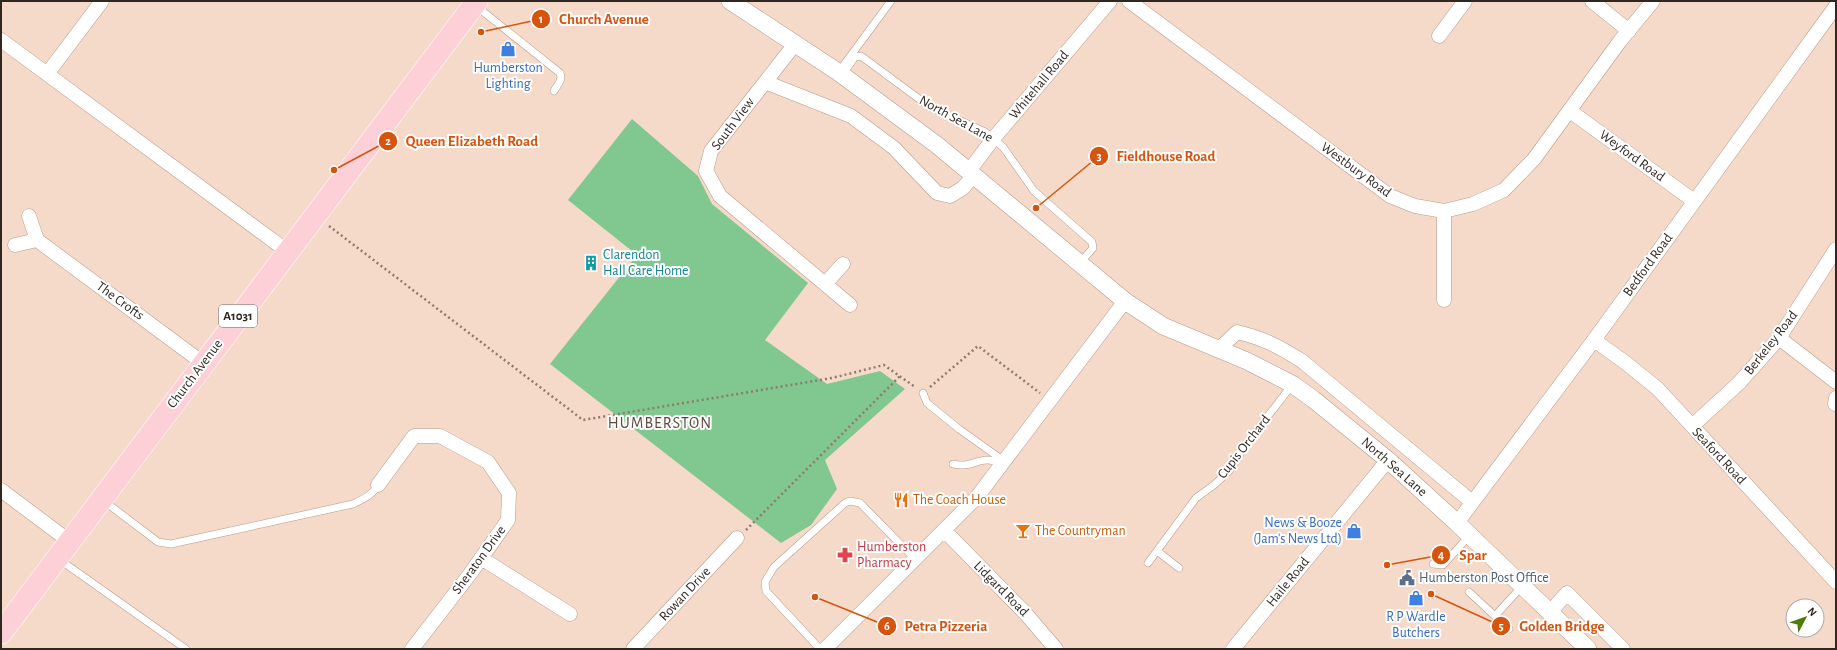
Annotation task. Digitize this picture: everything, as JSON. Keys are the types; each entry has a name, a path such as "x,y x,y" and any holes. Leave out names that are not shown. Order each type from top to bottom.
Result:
{"main road":[{"name":"Church Avenue","path":"1,632 100,498 475,3"}],"street":[{"path":"47,74 102,1"},
{"name":"North Sea Lane","path":"730,1 840,74 971,173 1125,301 1163,326 1247,361 1292,384 1313,399 1388,460 1523,585 1588,649"},
{"name":"Whitehall Road","path":"971,173 993,138 1110,1"},
{"name":"Westbury Road","path":"1129,1 1390,196 1415,206 1444,211 1473,204 1504,190 1534,159 1653,1"},
{"path":"1439,36 1465,1"},
{"path":"1592,1 1629,31"},
{"name":"Bedford Road","path":"1457,523 1594,340 1836,6"},
{"path":"1,40 287,251"},
{"name":"South View","path":"795,44 711,151 706,171 720,196 850,305"},
{"path":"765,82 851,116 894,148 937,193 950,196 963,188 971,173"},
{"name":"Weyford Road","path":"1570,111 1694,201"},
{"path":"1444,211 1444,300"},
{"path":"15,245 37,240 29,216"},
{"name":"The Crofts","path":"37,240 203,363"},
{"name":"Berkeley Road","path":"1692,426 1739,384 1779,338 1836,249"},
{"path":"825,284 843,264"},
{"path":"825,649 916,560 977,497 1125,301"},
{"name":"North Sea Lane","path":"1218,350 1237,332 1258,336 1278,346 1302,361 1472,502"},
{"path":"1779,338 1836,382"},
{"name":"Seaford Road","path":"1594,340 1658,389 1834,577"},
{"name":"Sheraton Drive","path":"378,485 414,436 440,436 488,462 510,493 508,520 482,558 412,649"},
{"name":"Haile Road","path":"1235,648 1388,460"},
{"path":"1,490 62,549"},
{"name":"Lidgard Road","path":"944,530 1026,614 1056,649"},
{"name":"Rowan Drive","path":"633,649 737,538"},
{"path":"482,558 570,614"},
{"path":"1550,612 1567,592 1623,649"}],"lane":[{"path":"840,74 891,1"},
{"path":"475,3 560,73 560,82 554,91"},
{"name":"North Sea Lane","path":"840,74 855,58 861,56 930,107 985,132 993,138 1003,147 1034,191 1092,242 1093,248 1079,264"},
{"name":"Cupis Orchard","path":"1148,563 1196,498 1214,485 1229,471 1247,443 1292,384"},
{"path":"923,393 927,403 1003,462"},
{"path":"953,464 963,466 986,459 1003,462"},
{"path":"100,498 158,542 171,544 353,504 366,498 378,485"},
{"path":"820,649 766,591 765,582 774,567 845,503 850,501 860,503 916,560"},
{"path":"1433,564 1443,565 1470,535"},
{"path":"62,549 186,649"},
{"path":"1157,551 1179,568"},
{"path":"1495,616 1523,585"},
{"path":"1469,592 1509,629"}],"path":[{"path":"315,215 583,420 832,378 884,365 923,393 978,346 1049,400"},
{"path":"737,538 900,376"}],"green space":[{"path":"632,119 698,176 712,204 808,283 765,340 827,384 880,371 905,389 825,460 837,489 811,525 781,543 550,364 637,255 568,200"}],"place":[{"name":"Church Avenue","path":"481,32"},
{"name":"Humberston Lighting","path":"508,49"},
{"name":"Queen Elizabeth Road","path":"334,170"},
{"name":"Fieldhouse Road","path":"1036,208"},
{"name":"Clarendon Hall Care Home","path":"591,263"},
{"name":"The Coach House","path":"901,500"},
{"name":"The Countryman","path":"1023,531"},
{"name":"News & Booze (Jam's News Ltd)","path":"1354,531"},
{"name":"Humberston Pharmacy","path":"845,555"},
{"name":"Spar","path":"1387,565"},
{"name":"Humberston Post Office","path":"1407,578"},
{"name":"Golden Bridge","path":"1431,594"},
{"name":"Petra Pizzeria","path":"815,597"},
{"name":"R P Wardle Butchers","path":"1416,598"}],"district":[{"name":"HUMBERSTON","path":"660,423"}]}
